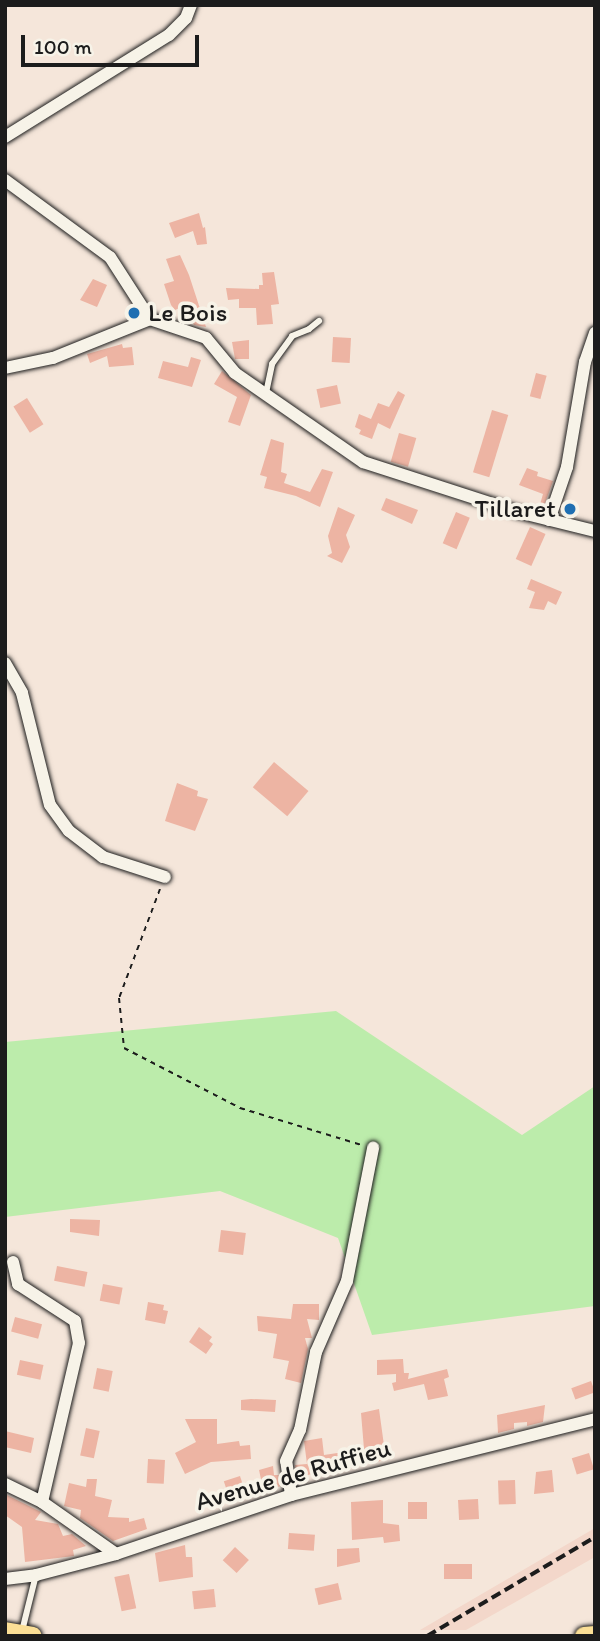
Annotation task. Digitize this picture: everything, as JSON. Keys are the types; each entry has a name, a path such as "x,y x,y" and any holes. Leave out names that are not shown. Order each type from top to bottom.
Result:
{"main road":[{"path":"584,1636 595,1635"}],"street":[{"path":"5,137 169,35 186,18 191,5"},
{"path":"5,180 110,257 150,319 206,338 235,373 363,462 550,520 595,531"},
{"path":"5,368 53,358 150,319"},
{"path":"550,520 567,467 586,362 595,333"},
{"path":"5,663 22,693 50,805 69,831 103,857 165,877"},
{"path":"291,1495 286,1461 300,1430 316,1352 347,1281 373,1148"},
{"path":"13,1262 18,1284 75,1321 79,1343 42,1502"},
{"name":"Avenue de Ruffieu","path":"5,1579 36,1575 116,1554 291,1495 595,1419"},
{"path":"5,1484 42,1502 116,1554"}],"lane":[{"path":"265,394 272,364 292,336 309,329 319,321"},
{"path":"20,1633 36,1575"}],"path":[{"path":"165,877 119,998 124,1048 240,1108 373,1148"}],"shaded area":[{"path":"595,1528 595,1557 466,1630 420,1630"}],"green space":[{"path":"336,1011 522,1135 595,1086 595,1306 372,1335 338,1238 220,1191 5,1217 5,1042"}],"building":[{"path":"199,213 203,228 205,227 207,244 197,245 193,231 175,238 169,223"},
{"path":"180,255 206,327 194,325 185,306 175,310 171,305 164,284 174,281 166,259"},
{"path":"274,272 279,304 271,305 273,324 257,325 256,308 239,308 239,299 228,300 226,288 259,289 259,285 263,285 262,273"},
{"path":"93,279 107,285 97,307 80,300"},
{"path":"333,337 351,338 350,363 332,362"},
{"path":"249,340 249,359 235,359 232,342"},
{"path":"122,344 123,348 132,347 134,365 109,367 107,356 90,363 87,354"},
{"path":"191,357 201,360 192,387 158,378 163,361 188,367"},
{"path":"222,371 251,395 240,426 228,422 237,397 214,384"},
{"path":"536,373 547,376 540,399 530,396"},
{"path":"337,385 341,404 320,408 316,389"},
{"path":"398,391 405,395 390,429 378,423 372,439 359,434 361,430 355,427 359,414 371,419 378,403 389,407"},
{"path":"27,398 43,424 30,433 13,406"},
{"path":"492,410 508,415 489,477 473,472"},
{"path":"399,433 416,438 408,467 391,462"},
{"path":"271,439 284,443 281,472 287,474 284,483 310,492 322,469 333,472 320,507 296,496 264,488 267,477 260,475"},
{"path":"527,468 538,472 537,476 553,481 543,509 539,508 543,494 519,485"},
{"path":"386,498 418,510 412,524 381,510"},
{"path":"338,507 355,515 346,535 350,547 342,563 327,556 332,553 328,536"},
{"path":"456,512 470,518 457,549 443,543"},
{"path":"530,527 546,534 531,566 516,559"},
{"path":"531,579 562,592 556,605 548,601 544,610 529,608 535,592 527,589"},
{"path":"274,762 308,791 287,816 253,787"},
{"path":"177,783 198,791 197,796 208,799 195,831 165,821"},
{"path":"70,1219 100,1220 99,1236 70,1232"},
{"path":"221,1230 246,1233 243,1255 218,1252"},
{"path":"57,1266 87,1272 85,1287 54,1281"},
{"path":"103,1284 123,1288 119,1305 100,1301"},
{"path":"148,1302 164,1305 163,1310 168,1311 165,1324 145,1320"},
{"path":"293,1304 319,1304 319,1320 307,1319 312,1338 305,1338 308,1349 301,1383 285,1379 289,1361 273,1358 277,1334 258,1331 257,1316 291,1319"},
{"path":"15,1317 42,1324 38,1339 11,1331"},
{"path":"199,1327 212,1337 209,1341 213,1344 206,1354 189,1342"},
{"path":"403,1359 404,1373 409,1373 408,1379 447,1369 449,1377 444,1379 448,1396 428,1400 424,1384 394,1391 392,1383 396,1382 396,1374 377,1375 377,1360"},
{"path":"20,1360 43,1365 40,1380 17,1375"},
{"path":"97,1368 113,1371 109,1392 93,1389"},
{"path":"591,1381 595,1392 575,1399 571,1388"},
{"path":"241,1400 276,1400 275,1412 241,1410"},
{"path":"545,1405 543,1422 527,1426 527,1422 514,1423 514,1429 498,1433 497,1415"},
{"path":"379,1409 386,1460 297,1477 295,1465 307,1464 304,1441 322,1438 324,1455 364,1449 361,1413"},
{"path":"185,1419 217,1419 217,1444 239,1441 240,1446 250,1445 251,1459 211,1462 185,1474 175,1453 196,1442"},
{"path":"86,1428 100,1431 94,1458 80,1455"},
{"path":"5,1431 34,1438 31,1453 5,1447"},
{"path":"589,1453 594,1469 577,1475 572,1458"},
{"path":"148,1459 165,1460 164,1484 147,1483"},
{"path":"273,1466 274,1475 279,1475 281,1486 274,1488 273,1481 262,1484 259,1470"},
{"path":"552,1470 554,1492 534,1494 536,1472"},
{"path":"240,1476 247,1497 231,1502 224,1481"},
{"path":"87,1479 97,1479 95,1496 112,1500 108,1517 129,1518 129,1522 144,1518 147,1529 113,1541 80,1518 81,1510 64,1506 69,1483 86,1487"},
{"path":"515,1480 516,1504 499,1505 498,1481"},
{"path":"5,1494 41,1512 35,1520 58,1524 63,1536 72,1534 86,1546 73,1550 74,1556 25,1562 22,1527 5,1515"},
{"path":"478,1499 479,1519 459,1520 458,1500"},
{"path":"383,1500 383,1523 399,1525 400,1541 384,1543 383,1537 352,1540 351,1502"},
{"path":"408,1502 427,1502 427,1519 408,1519"},
{"path":"289,1533 315,1535 314,1551 288,1549"},
{"path":"185,1545 186,1557 192,1557 193,1577 159,1582 155,1553"},
{"path":"235,1547 249,1560 237,1573 223,1560"},
{"path":"359,1548 360,1562 337,1567 337,1549"},
{"path":"444,1564 472,1564 472,1579 444,1579"},
{"path":"129,1574 136,1608 122,1611 114,1577"},
{"path":"338,1583 342,1600 318,1605 315,1588"},
{"path":"214,1589 216,1607 194,1609 192,1591"}],"railway":[{"path":"427,1636 595,1537"}],"place":[{"name":"Le Bois","path":"134,313"},
{"name":"Tillaret","path":"570,509"}]}
